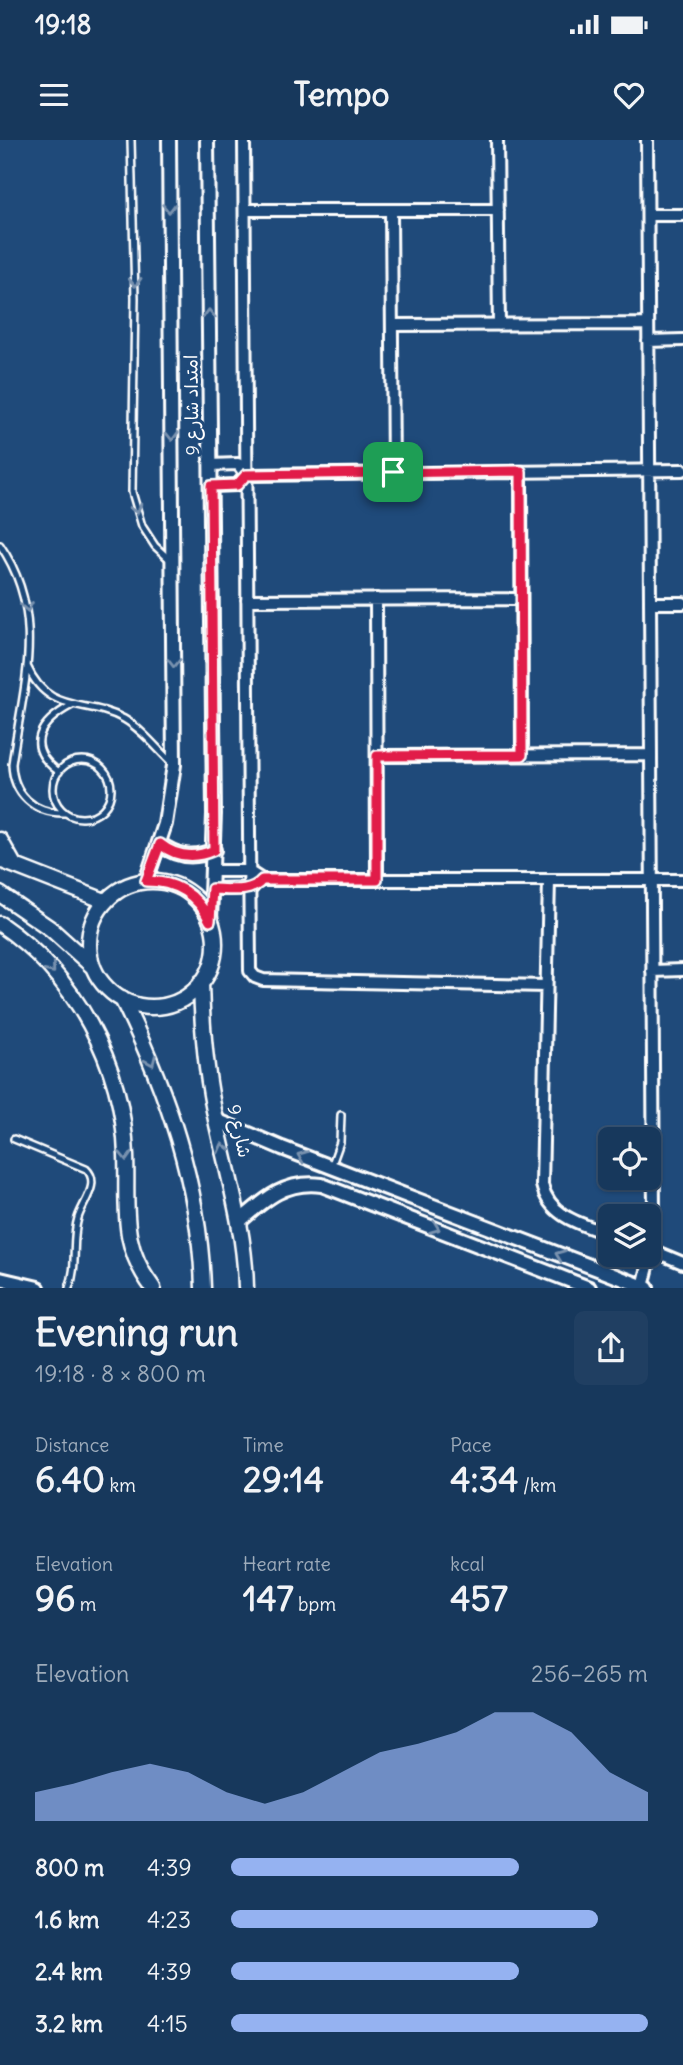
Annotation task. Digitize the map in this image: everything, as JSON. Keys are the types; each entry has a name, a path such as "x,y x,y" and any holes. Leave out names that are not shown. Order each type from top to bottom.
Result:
{"main road":[{"path":"0,839 7,862 105,901"},
{"path":"0,894 51,929 94,968 105,986 122,999 143,1006 165,1005 185,997 201,982 213,953 210,921 200,904 184,890 166,883 146,881 120,890 105,901 91,928 89,948 94,968"},
{"path":"0,924 40,957 68,990 101,1047 116,1089 125,1143 127,1228 136,1258 153,1288"},
{"name":"شارع 9","path":"201,982 205,1051 216,1120 240,1221 248,1285"},
{"path":"122,999 162,1088 182,1150 195,1213 203,1288"}],"street":[{"name":"امتداد شارع 9","path":"146,881 160,844 174,765 169,140"},
{"name":"امتداد شارع 9","path":"207,140 214,850 210,921"},
{"path":"244,140 249,967 252,974 259,979 547,986"},
{"path":"498,140 499,325"},
{"path":"647,140 654,1204"},
{"path":"245,210 498,210"},
{"path":"391,210 393,472"},
{"path":"648,215 683,215"},
{"path":"392,325 648,324"},
{"path":"648,341 683,340"},
{"path":"210,465 238,464 246,475"},
{"path":"211,486 237,485 246,475 683,470"},
{"path":"521,471 522,755"},
{"path":"376,599 377,880"},
{"path":"247,600 521,599"},
{"path":"650,603 683,603"},
{"path":"377,756 651,755"},
{"path":"160,844 174,853 190,856 214,850"},
{"path":"213,872 248,871 262,880 683,880"},
{"path":"212,889 248,889 262,880"},
{"path":"549,880 541,1177 544,1194 559,1214 598,1230"},
{"path":"652,971 683,970"},
{"path":"216,1120 645,1287 648,1267"},
{"path":"240,1221 270,1195 286,1187 304,1183 330,1187 589,1288"},
{"path":"397,1213 404,1195"},
{"path":"661,1254 683,1263"},
{"path":"0,1279 38,1288"}],"lane":[{"path":"131,140 135,287 132,492 142,526 155,546 173,561"},
{"path":"0,545 20,581 30,637 12,764 14,779 24,798 36,808 79,818 93,816 105,807 109,800 110,785 104,771 92,762 77,761 64,767 55,779 53,794 65,813"},
{"path":"27,666 41,689 55,699 103,710 124,720 142,733 174,765"},
{"path":"59,772 43,757 40,737 49,719 72,705"},
{"path":"331,1167 340,1142 341,1115"},
{"path":"14,1139 86,1169 93,1178 74,1232 73,1274 69,1288"}],"route":[{"path":"521,471 522,755 377,756 377,880 262,880 248,889 212,889 210,921 200,904 184,890 166,883 146,881 160,844 174,853 190,856 214,850 211,486 237,485 246,475 393,472 521,471"}]}
